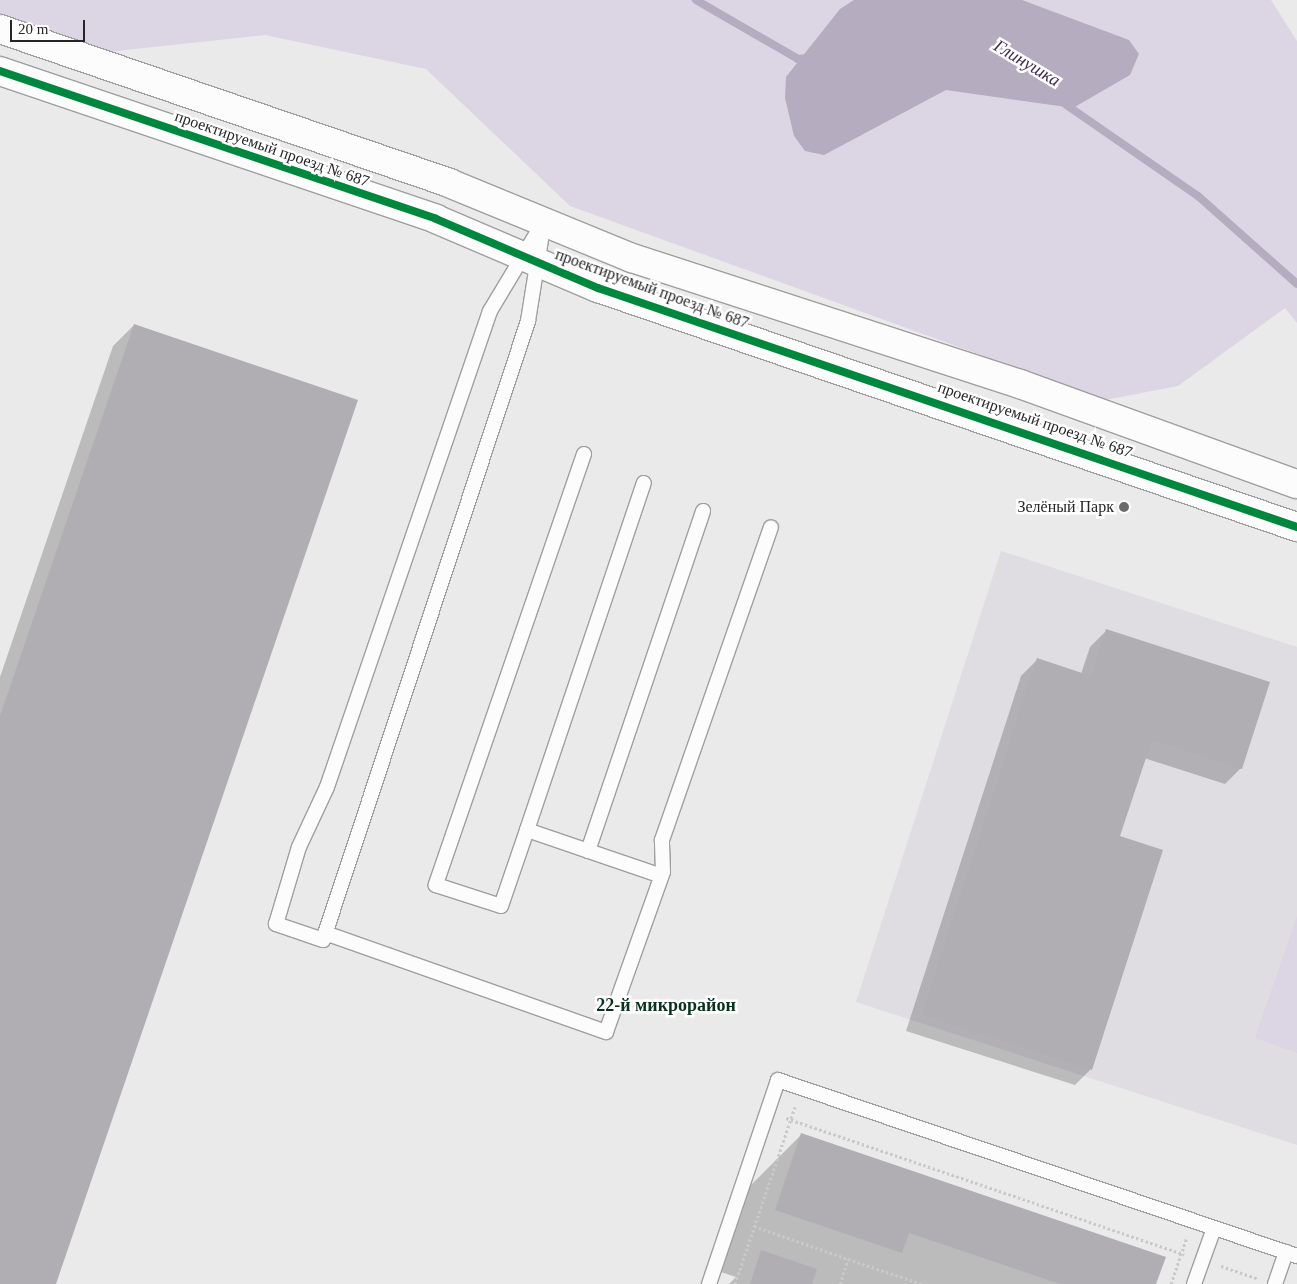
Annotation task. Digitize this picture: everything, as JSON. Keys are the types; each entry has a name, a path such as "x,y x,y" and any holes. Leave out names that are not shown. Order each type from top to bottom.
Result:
{"street":[{"name":"проектируемый проезд № 687","path":"0,28 449,183 632,258 1020,384 1297,484"},
{"name":"проектируемый проезд № 687","path":"0,71 436,219 598,288 1297,527"}],"lane":[{"path":"530,259 528,321 323,940 276,924 299,846 327,787 490,311 530,259 544,221"},
{"path":"584,454 436,886 500,906 644,483"},
{"path":"588,851 703,511"},
{"path":"325,933 606,1032 661,876 662,840 771,527"},
{"path":"527,830 661,876"},
{"path":"708,1284 778,1080 1292,1254 1270,1282"},
{"path":"1194,1284 1214,1228"}],"path":[{"path":"735,1284 802,1087"},
{"path":"767,1112 1270,1282"},
{"path":"731,1218 922,1284"},
{"path":"1171,1284 1192,1220"},
{"path":"840,1284 848,1259"}],"shaded area":[{"path":"0,0 1271,0 1297,41 1297,323 1285,308 1178,386 1105,400 570,206 426,69 265,35 98,53 0,20"},
{"path":"1001,551 1297,647 1297,1145 856,1002"},
{"path":"1297,916 1297,1053 1255,1038"}],"water":[{"path":"854,0 1022,0 1129,40 1139,54 1130,75 1073,108 946,90 824,155 805,151 794,136 785,98 786,77 840,9"}],"building":[{"path":"134,324 358,400 56,1284 0,1284 0,716"},
{"path":"1106,629 1270,682 1242,769 1152,740 1120,836 1163,850 1092,1070 922,1015 1037,658 1091,676"},
{"path":"801,1133 1166,1257 1156,1284 1060,1284 909,1233 902,1253 775,1210"},
{"path":"761,1250 817,1269 812,1284 750,1284"}],"waterway":[{"name":"Глинушка","path":"696,0 798,59 808,58"},
{"name":"Глинушка","path":"1065,104 1198,196 1297,284"}],"cycle path":[{"path":"0,71 436,219 598,288 1297,527"}],"place":[{"name":"Зелёный Парк","path":"1124,507"}],"district":[{"name":"22-й микрорайон","path":"666,1005"}]}
